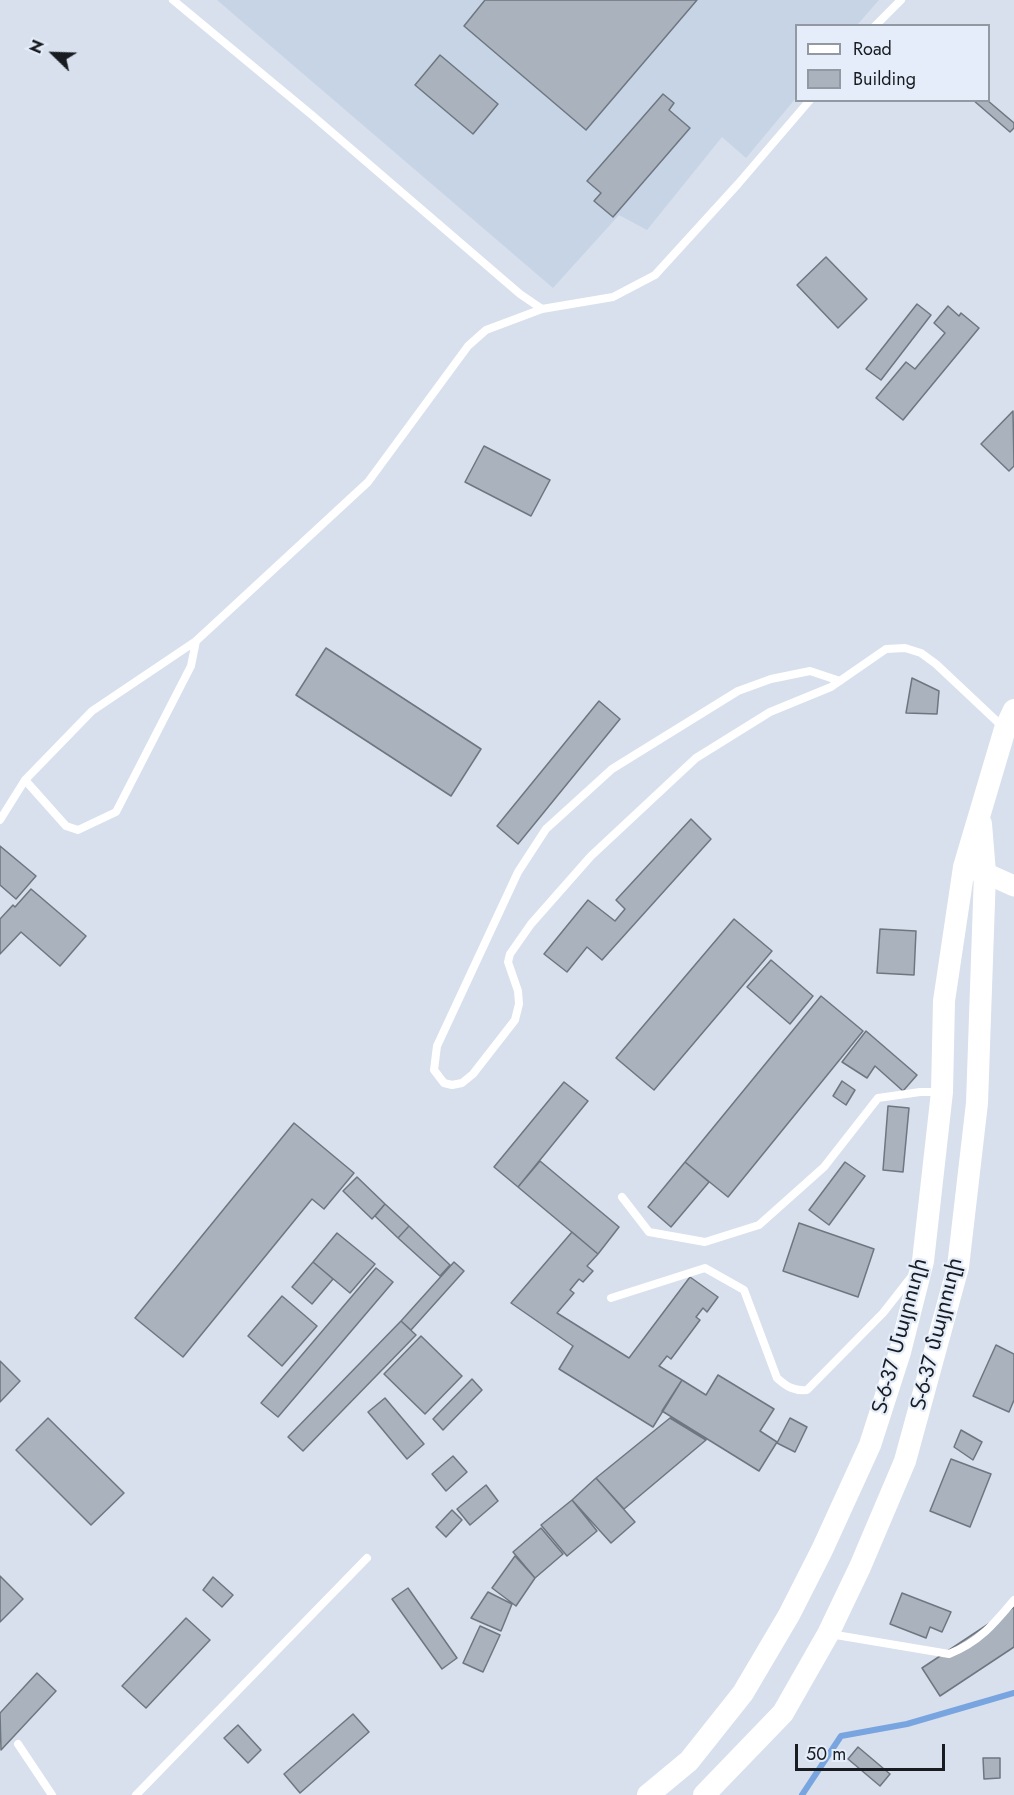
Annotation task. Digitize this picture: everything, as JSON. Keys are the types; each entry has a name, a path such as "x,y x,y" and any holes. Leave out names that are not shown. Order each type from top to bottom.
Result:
{"main road":[{"name":"Տ-6-37 Մայրուղի","path":"648,1795 688,1761 743,1693 789,1615 822,1550 870,1445 900,1352 923,1261 942,1092 944,1001 964,867 1009,720"},
{"name":"Տ-6-37 մայրուղի","path":"704,1795 783,1713 828,1634 860,1568 905,1461 958,1267 977,1103 985,873 980,813"},
{"path":"923,1261 958,1267"}],"street":[{"path":"964,867 985,873 1014,886"}],"lane":[{"path":"173,0 313,116 520,294 542,309"},
{"path":"877,24 902,0"},
{"path":"0,820 25,780 92,711 195,641 368,482 468,346 486,330 542,309 613,297 655,275 808,102"},
{"path":"25,780 66,826 78,830 116,812 191,666 195,641"},
{"path":"840,681 810,671 771,679 738,691 612,770 546,829 518,872 437,1046 434,1070 444,1083 452,1085 462,1083 473,1074 515,1020 519,1004 518,991 508,962 510,954 531,924 591,856 696,758 770,712 831,687 840,681 886,649 905,648 921,653 1009,720"},
{"path":"621,1197 650,1232 705,1242 759,1225 824,1167 878,1098 920,1092 942,1092"},
{"path":"611,1298 705,1268 744,1290 777,1378 796,1391 807,1390 882,1312 923,1261"},
{"path":"136,1795 367,1558"},
{"path":"828,1634 949,1654 989,1630 1014,1600"},
{"path":"18,1744 52,1795"}],"shaded area":[{"path":"217,0 879,0 858,24 795,24 795,99 746,158 722,137 647,230 619,215 553,288"}],"building":[{"path":"485,0 697,0 586,130 464,26"},
{"path":"440,55 498,104 473,134 415,85"},
{"path":"663,94 674,103 669,110 690,128 613,217 594,201 601,193 587,181"},
{"path":"975,102 989,102 1014,123 1014,128 1010,132"},
{"path":"826,257 867,299 838,328 797,285"},
{"path":"917,304 931,315 881,380 866,369"},
{"path":"948,306 959,316 961,313 979,328 903,420 876,398 906,362 915,369 945,333 934,323"},
{"path":"1013,411 1014,466 1009,471 981,444"},
{"path":"484,446 550,480 531,516 465,482"},
{"path":"326,648 481,749 451,796 296,695"},
{"path":"912,678 939,691 937,714 906,713"},
{"path":"599,701 620,719 518,844 497,826"},
{"path":"691,819 711,839 602,960 587,947 567,972 544,954 588,900 615,921 625,909 616,900"},
{"path":"0,846 36,876 16,899 0,885"},
{"path":"31,889 86,936 60,966 21,932 0,954 0,919 13,905 15,907"},
{"path":"734,919 772,951 654,1090 616,1058"},
{"path":"880,929 916,931 914,975 877,973"},
{"path":"771,960 813,996 790,1024 747,987"},
{"path":"821,996 863,1031 728,1197 685,1162"},
{"path":"866,1031 917,1075 903,1091 875,1066 867,1078 842,1062"},
{"path":"842,1081 855,1090 846,1105 833,1096"},
{"path":"564,1082 588,1101 518,1187 494,1167"},
{"path":"888,1106 909,1108 903,1172 883,1170"},
{"path":"294,1123 354,1173 324,1209 312,1199 183,1357 135,1318"},
{"path":"540,1161 619,1227 598,1254 518,1187"},
{"path":"685,1162 709,1182 671,1227 648,1207"},
{"path":"845,1162 865,1176 829,1225 809,1210"},
{"path":"357,1177 385,1204 372,1219 343,1191"},
{"path":"385,1204 409,1226 398,1238 375,1216"},
{"path":"799,1223 874,1249 858,1297 783,1271"},
{"path":"409,1226 450,1265 440,1276 398,1238"},
{"path":"572,1232 598,1254 587,1266 593,1271 583,1282 579,1279 570,1290 574,1293 557,1313 629,1358 690,1277 718,1297 707,1312 703,1308 696,1317 700,1320 671,1359 667,1356 659,1366 682,1380 653,1427 559,1369 573,1346 511,1303"},
{"path":"337,1233 375,1264 350,1293 313,1262"},
{"path":"313,1262 333,1279 312,1304 292,1287"},
{"path":"454,1262 464,1271 411,1330 401,1321"},
{"path":"376,1268 393,1282 278,1417 261,1403"},
{"path":"282,1296 317,1326 282,1366 248,1336"},
{"path":"401,1321 416,1335 303,1451 288,1437"},
{"path":"421,1336 462,1376 425,1414 384,1374"},
{"path":"996,1345 1014,1354 1014,1400 1009,1412 973,1396"},
{"path":"0,1361 20,1381 0,1402"},
{"path":"718,1375 774,1409 760,1431 777,1442 759,1471 662,1411 682,1380 706,1395"},
{"path":"472,1379 482,1390 443,1430 433,1419"},
{"path":"385,1398 424,1444 407,1459 368,1412"},
{"path":"48,1418 124,1493 91,1525 16,1450"},
{"path":"670,1418 706,1440 624,1509 596,1478"},
{"path":"790,1418 807,1427 795,1452 777,1443"},
{"path":"961,1430 982,1442 973,1460 954,1447"},
{"path":"453,1456 467,1472 446,1491 432,1474"},
{"path":"951,1459 991,1474 970,1527 930,1511"},
{"path":"596,1478 635,1522 611,1543 572,1500"},
{"path":"486,1485 498,1501 470,1525 457,1509"},
{"path":"572,1500 597,1531 567,1556 541,1525"},
{"path":"452,1510 462,1520 446,1537 436,1527"},
{"path":"541,1528 563,1554 535,1578 513,1552"},
{"path":"515,1556 535,1578 516,1606 492,1588"},
{"path":"0,1576 23,1599 0,1622"},
{"path":"213,1577 233,1595 222,1607 203,1590"},
{"path":"408,1588 457,1658 442,1669 392,1599"},
{"path":"488,1592 512,1604 501,1631 471,1618"},
{"path":"902,1593 951,1612 942,1632 930,1627 926,1638 890,1624"},
{"path":"1014,1607 1014,1647 940,1696 922,1668"},
{"path":"186,1618 210,1640 146,1708 122,1686"},
{"path":"480,1626 500,1635 483,1672 463,1663"},
{"path":"37,1673 56,1691 1,1750 0,1713"},
{"path":"353,1714 369,1732 300,1793 284,1774"},
{"path":"238,1725 261,1750 248,1763 224,1738"},
{"path":"858,1747 890,1774 880,1786 848,1759"},
{"path":"983,1758 1000,1758 1000,1778 984,1779"}],"waterway":[{"path":"802,1795 841,1736 907,1724 1014,1693"}]}
